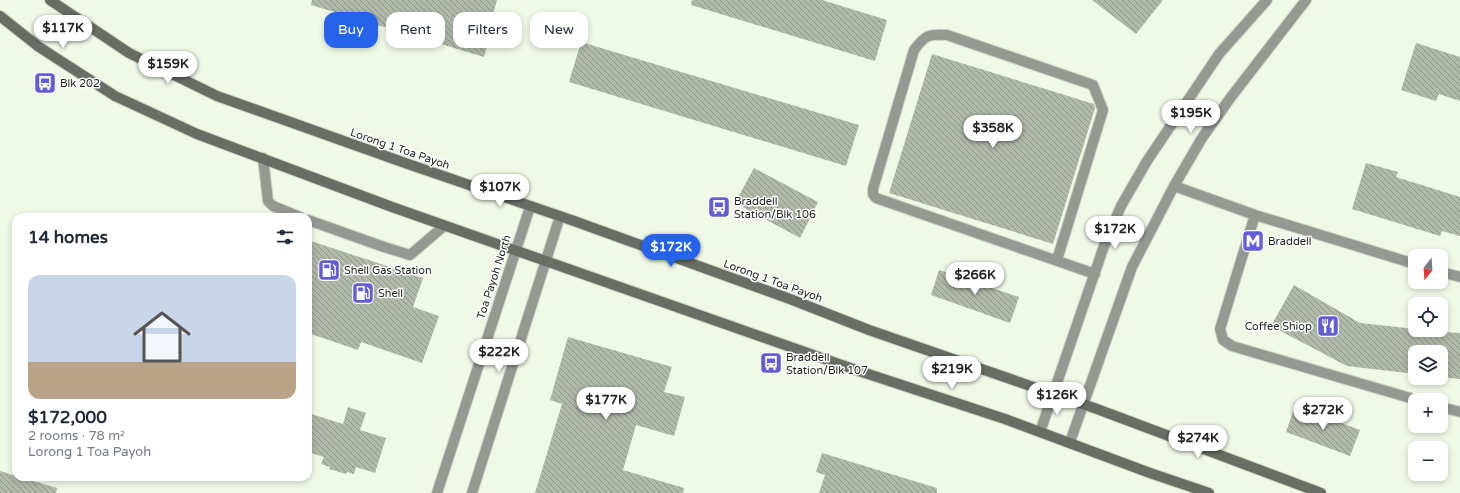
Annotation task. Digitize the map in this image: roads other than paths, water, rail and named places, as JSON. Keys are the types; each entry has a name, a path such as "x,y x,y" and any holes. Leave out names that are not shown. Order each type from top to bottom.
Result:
{"main road":[{"name":"Lorong 1 Toa Payoh","path":"50,0 129,53 217,96 530,207 560,216 790,299 869,330 1083,404 1321,493"},
{"path":"0,16 39,47 116,96 197,134 444,226 546,260 856,370 1005,419 1150,473 1209,493"}],"street":[{"path":"1040,432 1104,246 1121,206 1147,161 1220,54 1267,0"},
{"path":"1070,442 1132,267 1174,186 1202,138 1306,0"},
{"path":"1057,260 1103,110 1093,85 947,35 933,34 922,39 914,50 873,189 873,194 876,198 1095,274"},
{"path":"262,158 268,201 273,206 290,213"},
{"path":"1174,186 1255,214 1408,262"},
{"name":"Toa Payoh North","path":"437,493 530,207"},
{"path":"1255,214 1220,329 1223,340 1232,346 1408,397"},
{"path":"472,493 560,216"},
{"path":"312,221 410,255 444,226"},
{"path":"1448,274 1460,277"},
{"path":"1448,409 1460,412"}],"place":[{"name":"Blk 202","path":"45,83"},
{"name":"Braddell Station/Blk 106","path":"719,207"},
{"name":"Braddell","path":"1253,241"},
{"name":"Shell Gas Station","path":"329,270"},
{"name":"Shell","path":"363,293"},
{"name":"Coffee Shiop","path":"1328,326"},
{"name":"Braddell Station/Blk 107","path":"771,363"}]}
